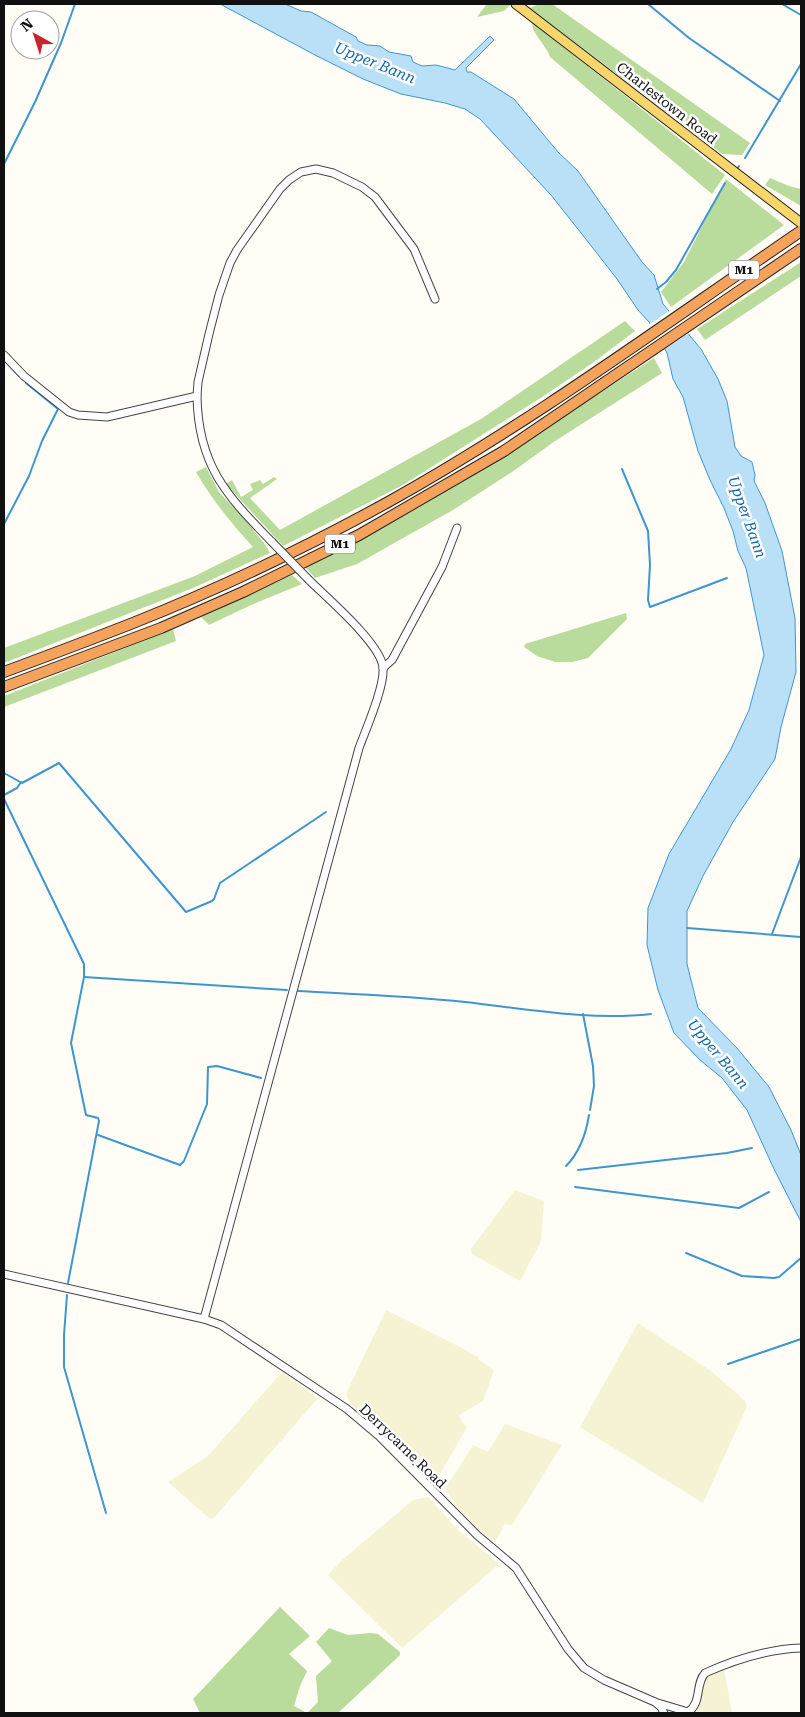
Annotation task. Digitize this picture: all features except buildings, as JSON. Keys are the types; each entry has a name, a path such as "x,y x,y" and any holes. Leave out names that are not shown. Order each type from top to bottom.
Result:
{"highway":[{"name":"M1","path":"4,672 134,622 250,573 392,500 472,452 643,339 801,231"},
{"name":"M1","path":"4,687 161,628 243,592 359,534 504,450 801,249"}],"main road":[{"name":"Charlestown Road","path":"516,4 801,223"}],"street":[{"path":"204,1319 359,748 380,685 383,668 380,655 366,637 272,542 235,502 215,474 201,439 197,417 198,382 219,295 230,263 247,235 280,189 301,172 316,169 333,173 362,187 375,197 414,249 435,299"},
{"path":"4,354 24,376 68,412 78,415 107,417 197,396"},
{"path":"383,668 392,660 442,567 457,528"},
{"name":"Derrycarne Road","path":"4,1274 204,1319 221,1326 318,1390 362,1421 477,1535 516,1568 568,1649 584,1668 604,1680 655,1702 664,1713"},
{"path":"655,1702 688,1712 696,1705 701,1678 705,1673 768,1652 784,1648 801,1648"}],"shaded area":[{"path":"515,1190 544,1201 541,1241 520,1281 472,1254 471,1249"},
{"path":"386,1310 462,1348 478,1357 479,1360 494,1370 483,1401 459,1415 467,1427 435,1483 431,1482 350,1403 346,1394"},
{"path":"638,1323 711,1371 745,1401 747,1406 703,1503 580,1427"},
{"path":"282,1372 318,1398 214,1518 210,1519 168,1482 208,1456"},
{"path":"505,1424 562,1445 512,1525 505,1524 495,1542 477,1528 459,1509 445,1489 473,1445 488,1452"},
{"path":"428,1497 458,1530 499,1564 402,1648 328,1575 341,1561 413,1500"},
{"path":"724,1669 732,1713 696,1713 704,1679 712,1673"}],"green space":[{"path":"487,4 510,5 504,11 477,17"},
{"path":"539,4 552,4 750,143 742,155 722,154 530,8"},
{"path":"532,22 725,175 712,194 550,57 534,31"},
{"path":"770,178 801,189 801,206 765,185"},
{"path":"726,179 784,225 671,307 661,292 684,262"},
{"path":"801,262 801,276 705,340 697,329"},
{"path":"625,321 635,331 594,362 542,397 403,485 283,546 226,484 232,480 241,497 253,490 250,484 260,480 263,484 274,477 277,479 250,498 280,530 481,419"},
{"path":"654,358 662,373 555,441 512,472 453,510 357,564 315,578 305,567 394,521 476,473"},
{"path":"206,467 219,492 242,516 270,553 193,588 4,663 4,648 195,576 253,547 237,530 196,472"},
{"path":"292,575 302,584 209,625 201,617"},
{"path":"626,613 627,619 588,658 572,662 555,662 537,656 524,647 525,644"},
{"path":"173,629 176,641 4,707 4,696"},
{"path":"280,1607 310,1636 289,1654 307,1671 294,1706 307,1713 200,1713 193,1699"},
{"path":"329,1628 348,1635 378,1634 400,1652 400,1655 338,1713 307,1713 318,1702 316,1676 332,1661 316,1642"}],"water":[{"name":"Upper Bann","path":"220,4 285,4 301,11 311,12 367,45 380,46 389,52 411,56 413,62 422,66 436,65 455,70 490,36 494,40 466,68 467,72 471,72 514,99 558,152 578,171 642,262 654,275 663,304 701,349 718,379 727,401 735,447 741,456 752,462 755,475 754,481 765,503 782,551 795,618 796,672 781,727 775,759 733,822 703,876 687,911 687,964 698,1008 737,1048 769,1087 791,1130 801,1155 801,1222 747,1110 722,1078 700,1060 674,1033 658,990 647,945 648,908 669,854 731,749 749,710 764,655 746,568 738,551 724,508 698,451 683,397 673,379 667,353 649,322 551,195 480,119 465,109 401,94 363,79"}],"pier":[{"path":"671,310 691,332 663,350 648,325"}],"waterway":[{"path":"4,164 35,102 61,43 75,4"},
{"path":"648,4 689,38 780,101"},
{"path":"782,4 801,15"},
{"path":"745,158 801,64"},
{"path":"657,289 676,270 725,183"},
{"path":"4,360 19,376"},
{"path":"4,524 29,476 42,441 58,409 26,383"},
{"path":"622,469 648,531 650,565 648,600 650,607 727,578"},
{"path":"4,773 22,783 59,763 186,912 212,901 220,883 326,812"},
{"path":"4,795 17,788 21,782"},
{"path":"4,799 84,964 84,977 71,1043 86,1115 98,1118 99,1121 68,1283"},
{"path":"772,934 801,857"},
{"path":"687,928 801,937"},
{"path":"84,977 287,990"},
{"path":"298,991 444,1000 582,1015 628,1016 651,1014"},
{"path":"583,1014 593,1066 594,1086 590,1110"},
{"path":"98,1135 180,1165 184,1161 207,1104 208,1067 217,1066 261,1078"},
{"path":"566,1166 582,1142 589,1115"},
{"path":"578,1170 727,1153 752,1148"},
{"path":"575,1187 739,1208 769,1192"},
{"path":"686,1253 742,1276 774,1278 779,1277 801,1258"},
{"path":"67,1295 64,1367 106,1513"},
{"path":"728,1364 801,1339"}]}
